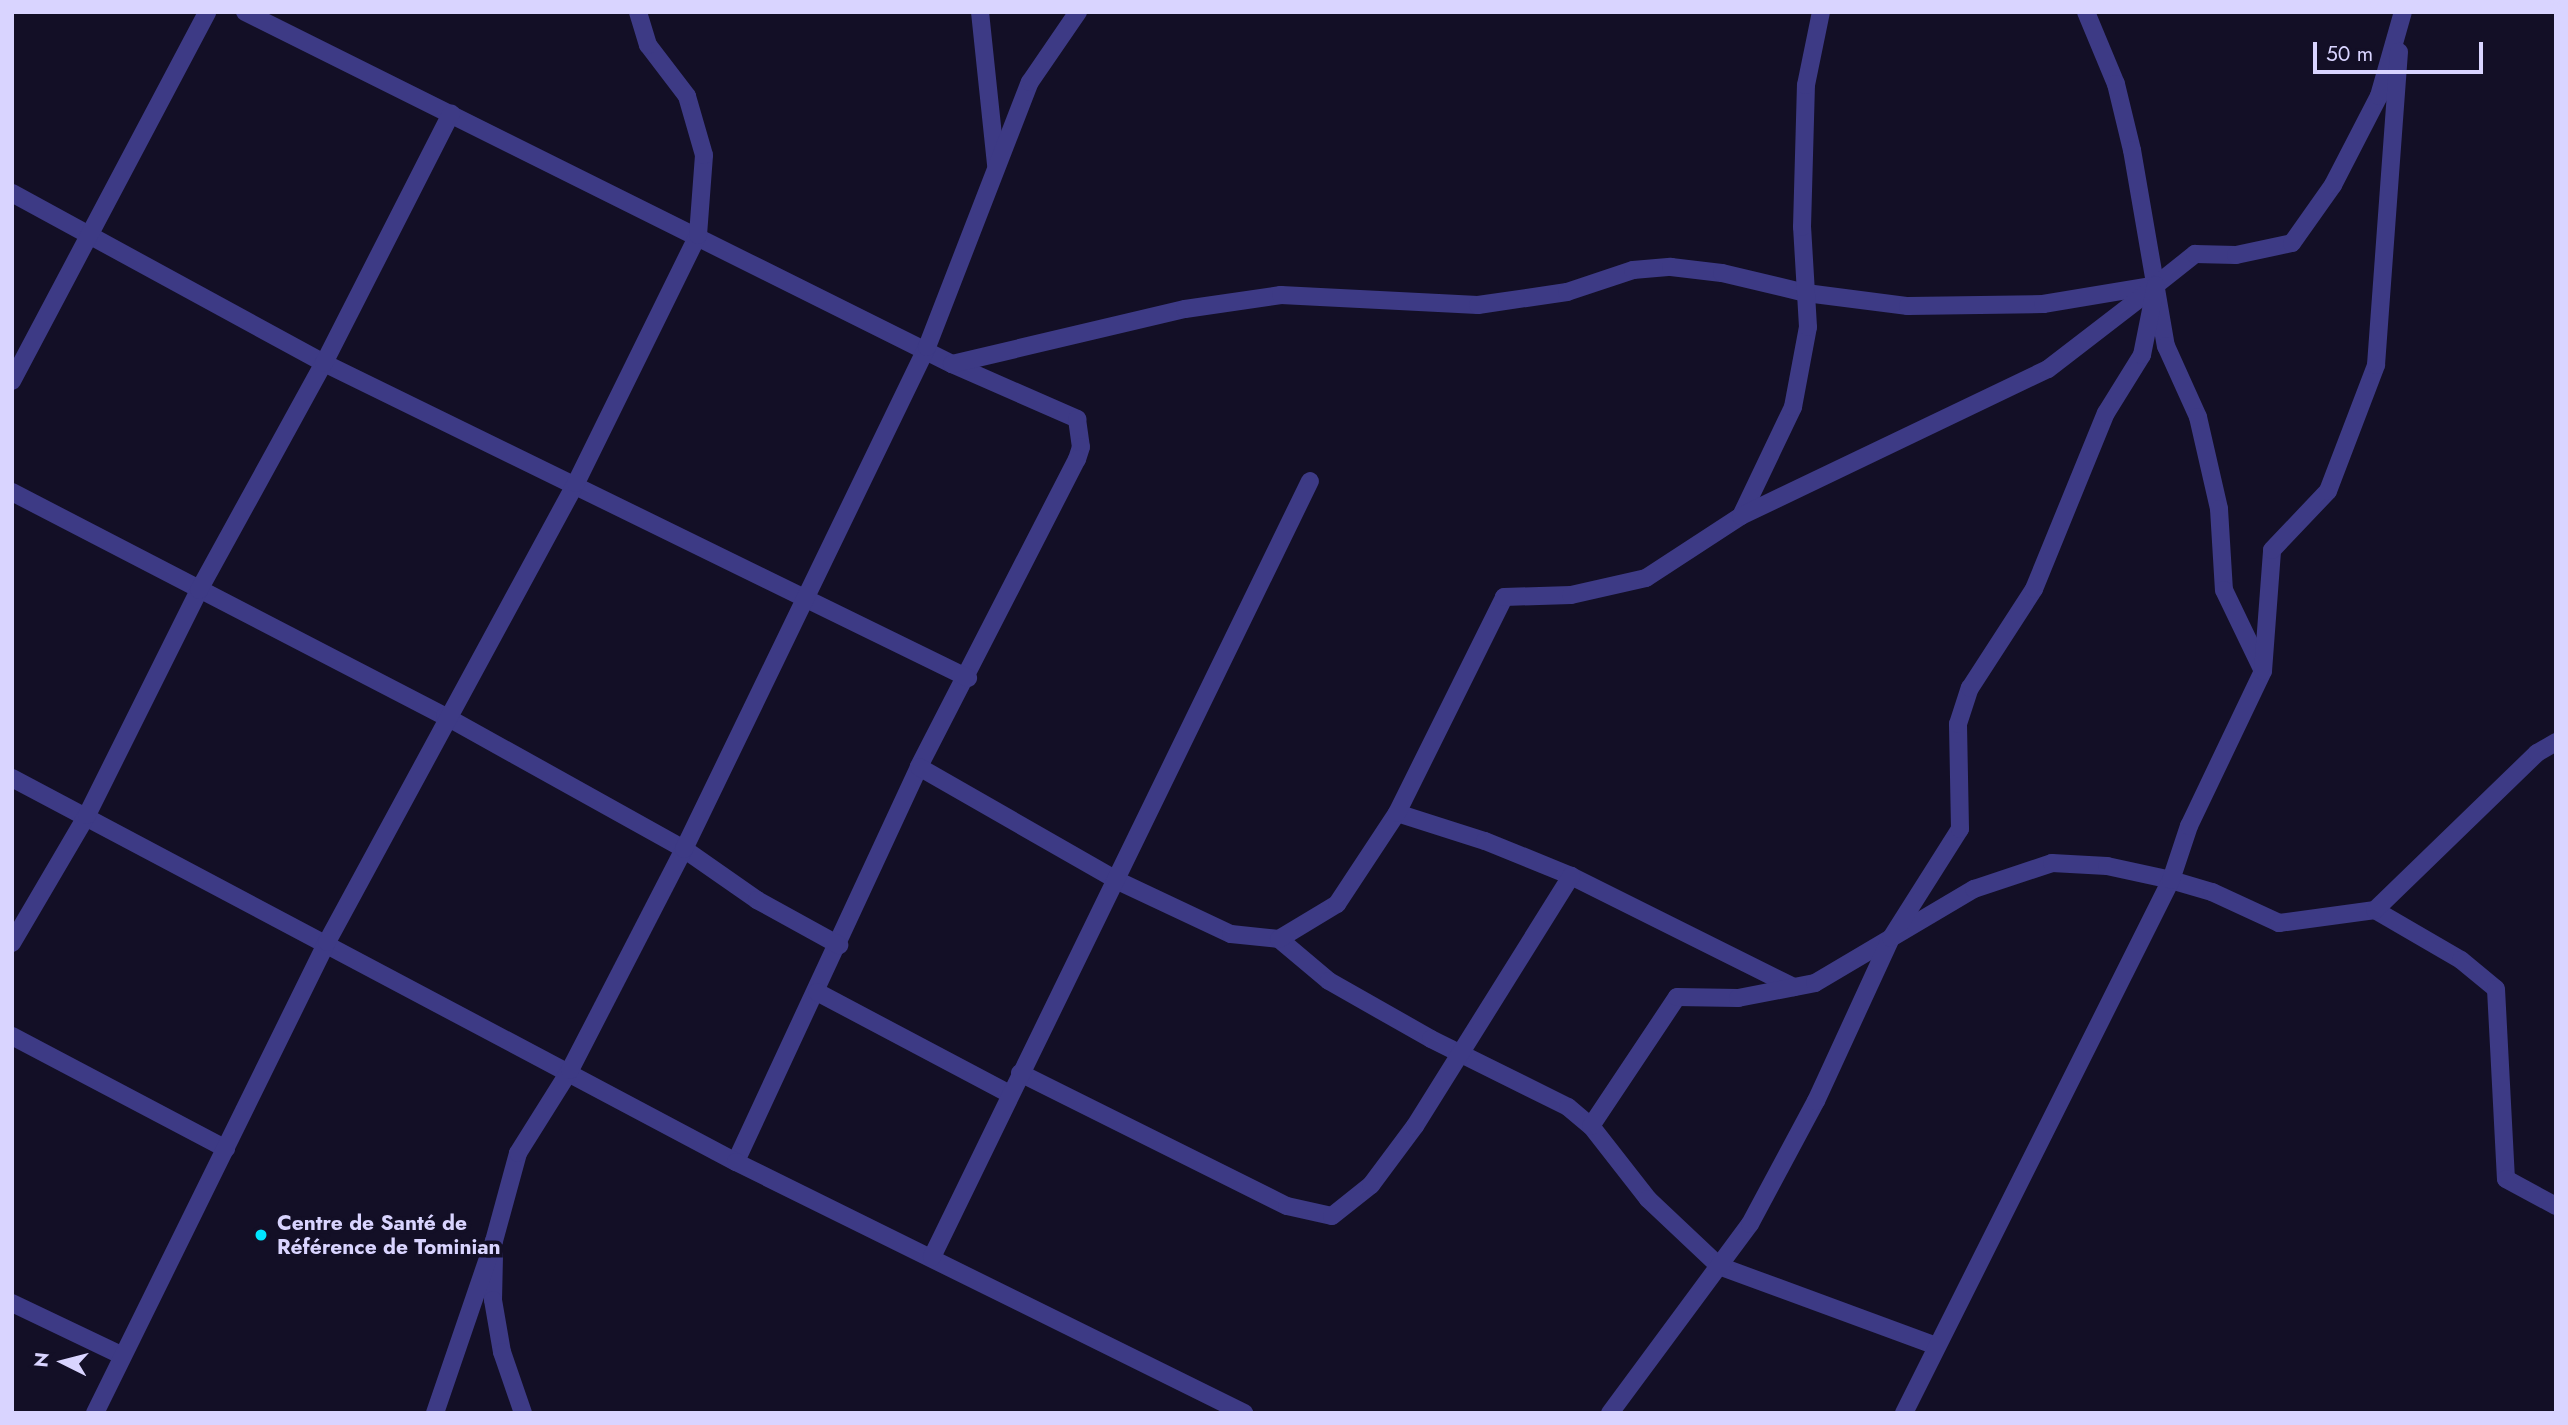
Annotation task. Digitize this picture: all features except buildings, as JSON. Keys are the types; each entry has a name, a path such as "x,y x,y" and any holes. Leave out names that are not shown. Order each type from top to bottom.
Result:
{"street":[{"path":"12,381 207,12"},
{"path":"245,12 927,347 953,364 1077,419 1081,447 968,678 919,767 839,945 736,1161"},
{"path":"95,1413 121,1355 327,942 445,716 576,482 698,235 704,155 687,96 648,45 638,12"},
{"path":"980,12 996,168"},
{"path":"435,1413 494,1241 518,1153 570,1070 684,849 804,595 927,347 1030,82 1078,12"},
{"path":"1741,516 1793,407 1808,327 1802,227 1806,85 1821,12"},
{"path":"2086,12 2116,84 2166,346 2198,417 2219,509 2224,590 2263,671"},
{"path":"1279,939 1337,904 1398,813 1504,597 1571,595 1646,578 1741,516 2048,369 2195,254 2236,256 2292,243 2333,185 2379,96 2402,13"},
{"path":"1904,1413 2171,880 2189,826 2263,671 2272,550 2328,491 2376,365 2402,13"},
{"path":"12,943 86,815 199,590 324,363 451,114"},
{"path":"12,193 89,232 324,363 576,482 968,678"},
{"path":"953,364 1185,309 1281,295 1478,305 1567,292 1633,270 1671,267 1722,273 1806,293 1908,306 2043,304 2156,285"},
{"path":"1610,1413 1750,1224 1816,1101 1891,938 1960,829 1958,724 1970,688 2034,589 2106,413 2142,355 2156,285"},
{"path":"932,1257 1310,481"},
{"path":"12,492 445,716 684,849 757,900 839,945"},
{"path":"1591,1126 1677,997 1738,998 1815,983 1974,888 2052,863 2107,866 2171,880 2212,892 2279,923 2375,910 2537,753 2556,741"},
{"path":"919,767 1116,880 1231,934 1279,939 1328,981 1462,1055 1568,1107 1591,1126 1648,1199 1719,1266 1937,1346"},
{"path":"12,778 570,1070 736,1161 1244,1413"},
{"path":"1398,813 1485,841 1571,876 1794,987"},
{"path":"1020,1073 1287,1206 1332,1216 1371,1185 1462,1055 1571,876"},
{"path":"2375,910 2461,960 2496,989 2507,1180 2556,1206"},
{"path":"817,992 1010,1094"},
{"path":"12,1036 226,1149"},
{"path":"494,1241 493,1300 502,1352 523,1413"},
{"path":"12,1303 121,1355"}],"place":[{"name":"Centre de Santé de Référence de Tominian","path":"261,1235"}]}
